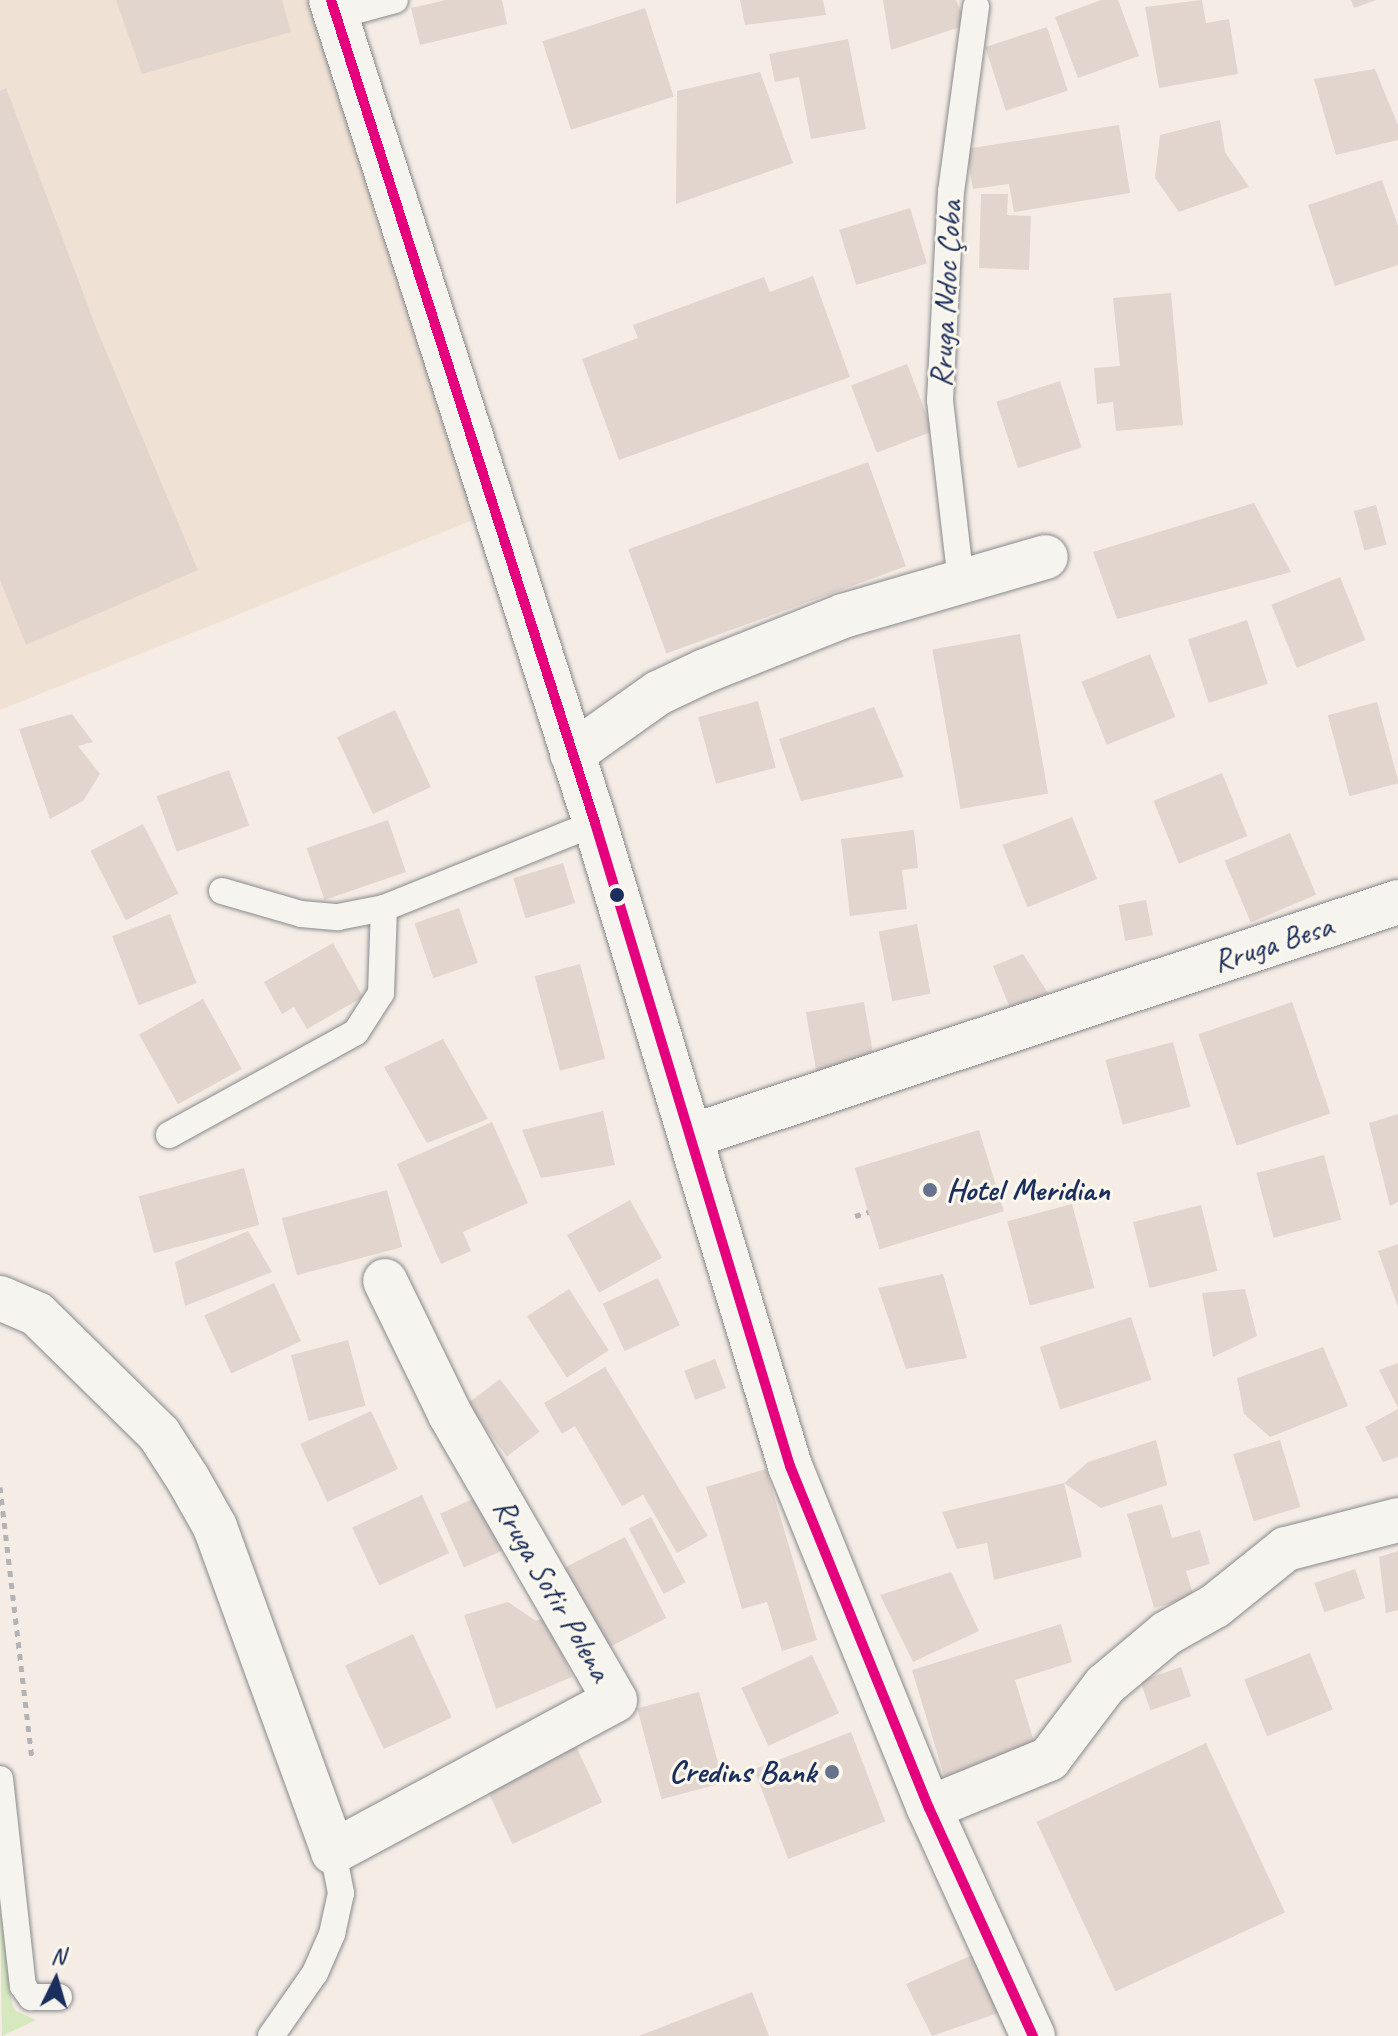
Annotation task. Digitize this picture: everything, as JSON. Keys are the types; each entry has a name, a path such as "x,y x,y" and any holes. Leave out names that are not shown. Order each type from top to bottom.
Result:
{"street":[{"path":"333,8 595,823 790,1466 929,1808 1033,2036"},
{"path":"572,754 658,693 705,671 843,616 1046,557"},
{"name":"Rruga Besa","path":"692,1136 1398,902"},
{"name":"Rruga Sotir Polena","path":"333,1852 615,1700 450,1414 385,1281"},
{"path":"0,1298 37,1314 159,1434 188,1479 215,1527 333,1852"},
{"path":"929,1808 1049,1759 1113,1677 1286,1549 1398,1520"}],"lane":[{"path":"333,8 395,0"},
{"name":"Rruga Ndoc Çoba","path":"961,582 940,400 951,192 976,7"},
{"path":"222,891 301,914 338,917 384,908 595,823"},
{"path":"169,1135 356,1032 381,993 384,908"},
{"path":"0,1779 23,1986 31,1997 59,1997"},
{"path":"271,2036 315,1973 332,1934 341,1893 333,1852"}],"path":[{"path":"855,1216 868,1212"}],"shaded area":[{"path":"0,0 331,0 493,512 0,710"}],"green space":[{"path":"0,1906 12,2004 16,2011 36,2020 2,2036"}],"building":[{"path":"116,0 282,0 291,32 142,74"},
{"path":"446,0 502,0 507,24 420,45 411,8"},
{"path":"740,0 823,0 826,15 745,25"},
{"path":"883,0 956,0 966,25 891,50"},
{"path":"1101,0 1118,0 1139,56 1078,78 1055,17"},
{"path":"1202,0 1206,23 1229,19 1238,74 1159,88 1145,7"},
{"path":"1351,0 1376,0 1354,8"},
{"path":"645,8 674,96 571,130 542,41"},
{"path":"1047,27 1068,91 1006,111 985,47"},
{"path":"848,39 866,129 811,139 799,77 775,82 769,54"},
{"path":"1375,69 1398,125 1398,140 1336,155 1314,79"},
{"path":"760,72 793,163 676,204 677,91"},
{"path":"6,88 97,330 198,570 26,645 0,580 0,91"},
{"path":"1220,120 1225,152 1249,187 1179,212 1155,178 1160,135"},
{"path":"1119,125 1130,193 1014,212 1009,184 973,189 966,149"},
{"path":"1382,180 1398,226 1398,265 1335,286 1308,205"},
{"path":"981,194 1008,194 1007,215 1031,216 1029,270 979,268"},
{"path":"910,208 927,263 856,285 839,230"},
{"path":"813,276 850,377 619,460 582,359 638,338 633,325 764,277 770,292"},
{"path":"1171,293 1183,425 1116,431 1113,402 1097,404 1094,368 1120,366 1113,298"},
{"path":"907,364 933,431 877,453 851,386"},
{"path":"1060,381 1082,448 1018,468 996,402"},
{"path":"868,462 906,566 666,654 628,549"},
{"path":"1254,503 1291,572 1117,619 1093,552"},
{"path":"1376,505 1387,545 1364,551 1354,511"},
{"path":"1340,577 1365,640 1297,668 1271,605"},
{"path":"1247,620 1268,684 1209,703 1188,639"},
{"path":"1020,634 1048,794 960,809 932,649"},
{"path":"1150,654 1175,717 1107,745 1081,682"},
{"path":"758,701 776,768 716,784 698,717"},
{"path":"1377,702 1398,783 1349,796 1328,715"},
{"path":"874,707 904,777 801,801 779,739"},
{"path":"395,710 431,787 373,814 337,737"},
{"path":"72,714 93,742 78,746 100,774 83,801 50,819 19,729"},
{"path":"229,770 249,825 177,852 157,796"},
{"path":"1222,773 1247,836 1179,864 1153,801"},
{"path":"1072,817 1097,879 1028,907 1002,845"},
{"path":"388,820 406,872 325,900 307,848"},
{"path":"143,824 178,893 126,920 90,851"},
{"path":"914,830 918,868 902,870 907,909 850,916 841,839"},
{"path":"1290,833 1316,895 1251,922 1225,861"},
{"path":"563,863 575,903 526,918 513,878"},
{"path":"1146,900 1153,935 1125,941 1119,905"},
{"path":"459,908 478,963 433,978 415,923"},
{"path":"170,914 197,983 139,1005 112,936"},
{"path":"917,924 931,994 892,1001 879,931"},
{"path":"333,943 363,997 307,1029 294,1007 282,1014 264,982"},
{"path":"1023,954 1050,996 1012,1013 993,966"},
{"path":"580,964 605,1059 560,1071 535,976"},
{"path":"203,999 242,1069 178,1104 139,1034"},
{"path":"864,1002 874,1061 816,1071 806,1012"},
{"path":"1292,1002 1330,1114 1237,1146 1198,1034"},
{"path":"443,1039 488,1119 427,1143 384,1067"},
{"path":"1173,1042 1190,1107 1123,1125 1105,1060"},
{"path":"603,1111 615,1165 541,1178 522,1130"},
{"path":"1398,1114 1398,1202 1390,1206 1369,1123"},
{"path":"492,1122 528,1203 463,1232 471,1251 441,1264 397,1164"},
{"name":"Hotel Meridian","path":"979,1130 1004,1211 880,1249 855,1168"},
{"path":"1324,1155 1341,1220 1274,1238 1256,1173"},
{"path":"244,1168 259,1225 154,1253 139,1196"},
{"path":"387,1190 402,1247 297,1275 282,1218"},
{"path":"630,1200 662,1258 599,1293 567,1235"},
{"path":"1072,1204 1095,1288 1030,1305 1007,1221"},
{"path":"1201,1205 1217,1271 1150,1288 1133,1222"},
{"path":"248,1231 272,1272 185,1306 175,1262"},
{"path":"1398,1244 1398,1307 1378,1251"},
{"path":"943,1274 967,1358 906,1369 878,1288"},
{"path":"658,1278 680,1325 625,1351 603,1304"},
{"path":"274,1283 301,1341 231,1374 204,1316"},
{"path":"569,1289 609,1350 567,1377 527,1316"},
{"path":"1245,1289 1257,1336 1213,1357 1202,1293"},
{"path":"1131,1317 1151,1380 1060,1409 1040,1347"},
{"path":"348,1340 366,1406 309,1421 291,1355"},
{"path":"1323,1347 1348,1406 1270,1437 1244,1414 1237,1378"},
{"path":"715,1359 726,1388 695,1400 684,1371"},
{"path":"1398,1363 1398,1408 1379,1370"},
{"path":"605,1367 708,1536 677,1553 643,1495 622,1506 575,1426 562,1434 544,1403"},
{"path":"500,1379 540,1432 507,1456 467,1404"},
{"path":"1398,1409 1398,1457 1383,1462 1365,1427"},
{"path":"371,1411 398,1469 327,1502 300,1444"},
{"path":"1156,1440 1167,1485 1101,1508 1064,1483 1088,1462"},
{"path":"1280,1440 1300,1507 1254,1521 1233,1454"},
{"path":"766,1469 817,1640 782,1651 767,1602 742,1609 706,1487"},
{"path":"1064,1483 1082,1557 994,1580 987,1543 957,1549 942,1512"},
{"path":"422,1495 449,1553 379,1586 352,1528"},
{"path":"482,1495 506,1549 464,1568 440,1514"},
{"path":"1162,1504 1172,1538 1200,1530 1210,1564 1186,1571 1194,1597 1154,1608 1127,1514"},
{"path":"651,1517 686,1582 664,1594 629,1529"},
{"path":"625,1537 666,1618 606,1649 564,1568"},
{"path":"1398,1551 1398,1610 1386,1613 1379,1557"},
{"path":"1355,1569 1365,1598 1324,1612 1314,1583"},
{"path":"951,1572 979,1631 913,1662 880,1595"},
{"path":"508,1602 536,1621 546,1617 572,1677 496,1709 464,1615"},
{"path":"1061,1624 1072,1662 1015,1680 1037,1751 945,1779 912,1670"},
{"path":"413,1634 452,1717 384,1749 345,1666"},
{"path":"1310,1653 1333,1710 1267,1736 1244,1680"},
{"path":"812,1655 839,1713 768,1746 741,1688"},
{"path":"1181,1667 1191,1696 1150,1710 1140,1681"},
{"path":"699,1692 723,1783 662,1799 637,1709"},
{"path":"851,1732 885,1822 788,1859 754,1769"},
{"path":"1206,1743 1285,1912 1116,1992 1037,1822"},
{"path":"576,1746 602,1802 512,1844 486,1788"},
{"path":"977,1953 1004,2011 932,2036 906,1984"},
{"path":"752,1992 769,2036 639,2036"}],"transit line":[{"path":"331,0 595,823 790,1466 929,1808 1033,2036"}],"place":[{"name":"Hotel Meridian","path":"930,1190"},
{"name":"Credins Bank","path":"832,1772"}]}
